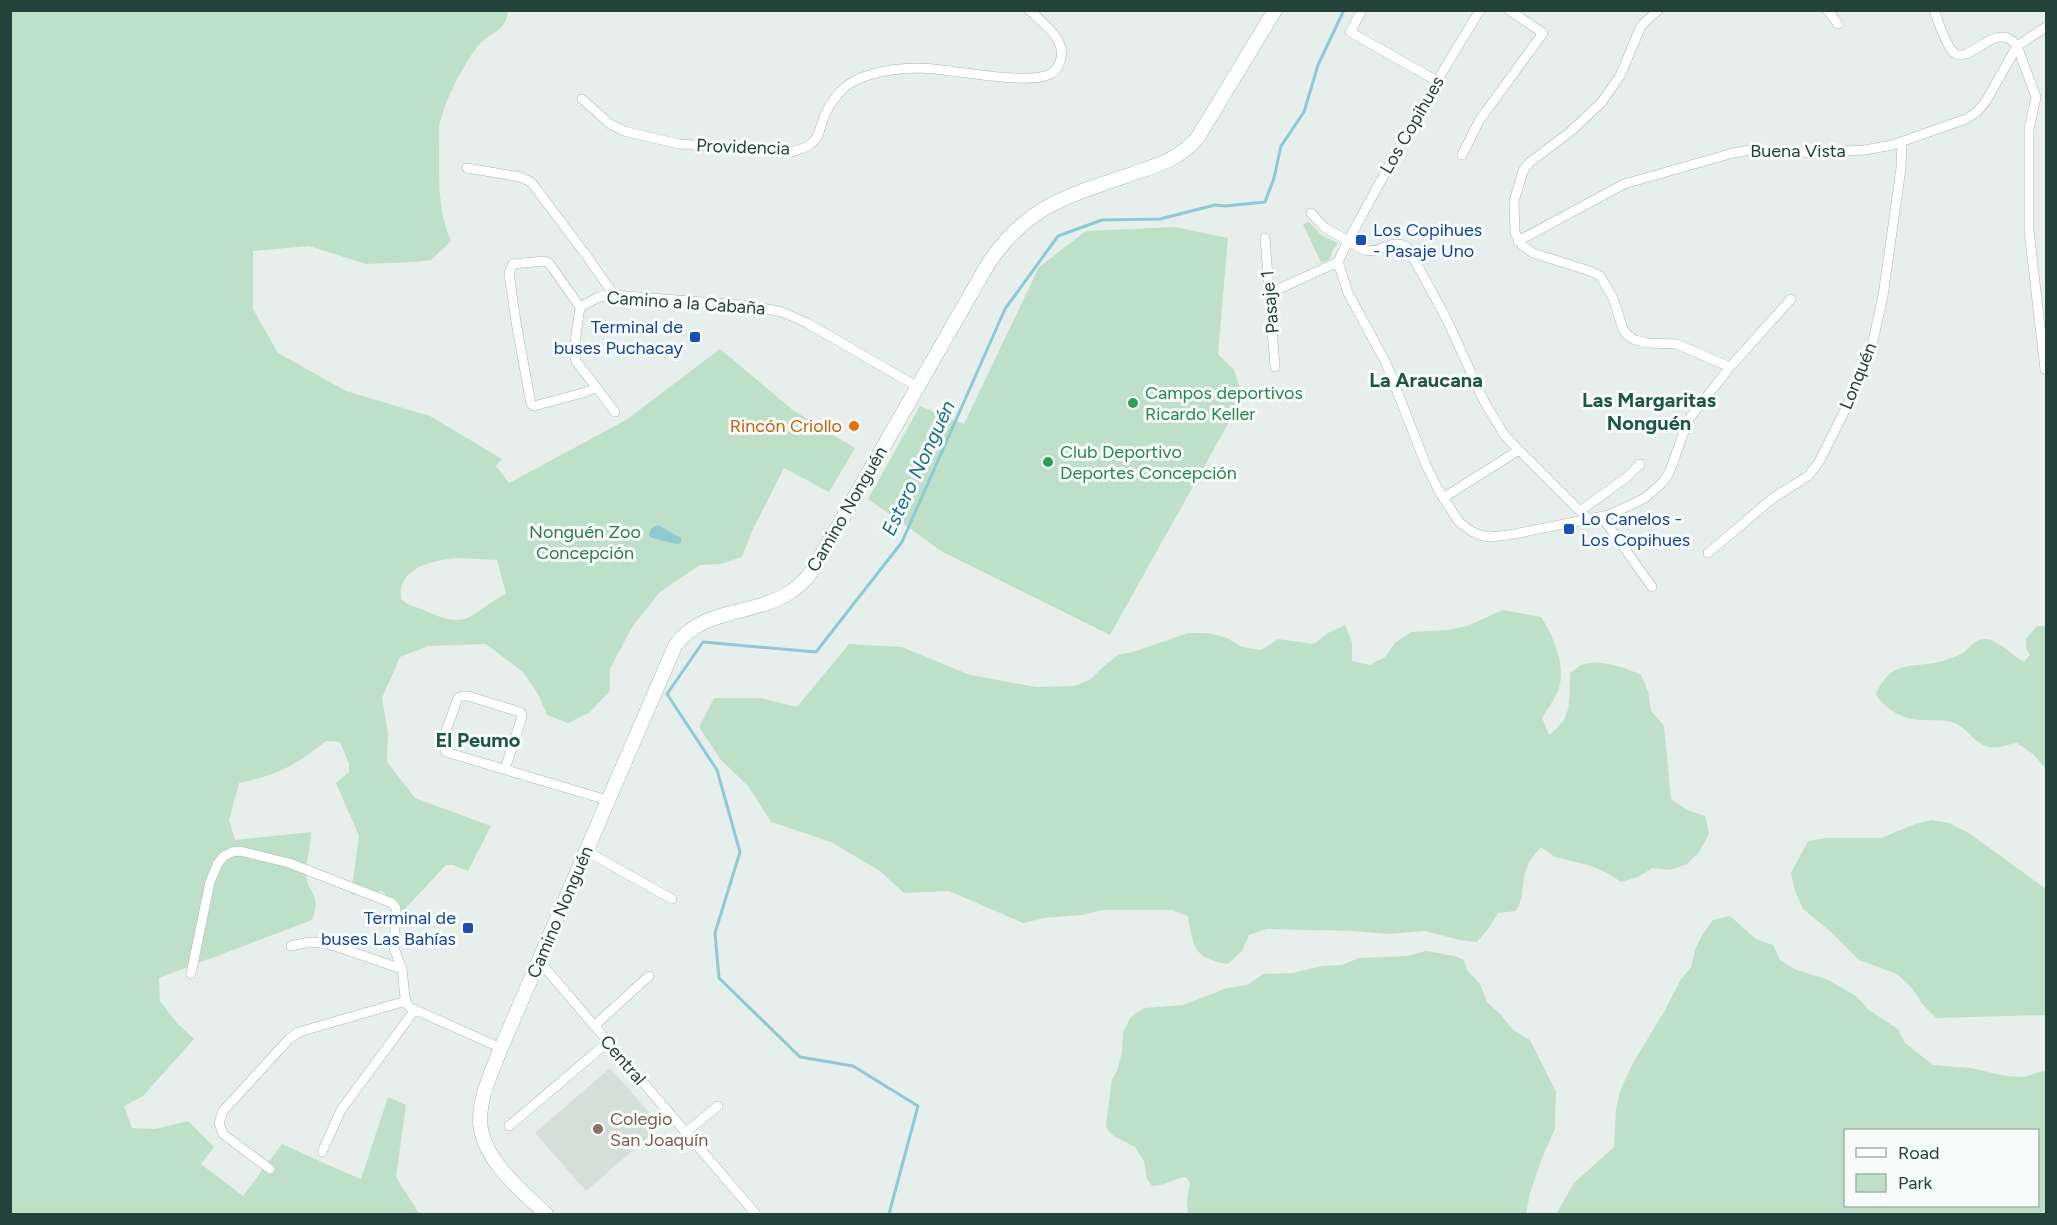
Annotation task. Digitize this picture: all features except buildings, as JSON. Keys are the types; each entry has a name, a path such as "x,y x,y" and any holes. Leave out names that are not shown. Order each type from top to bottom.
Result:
{"main road":[{"name":"Camino Nonguén","path":"546,1215 503,1170 491,1153 482,1134 480,1121 482,1105 501,1048 671,653 691,628 703,621 772,602 788,595 802,584 814,568 988,264 1011,233 1037,211 1057,200 1164,163 1185,151 1198,137 1275,10"}],"street":[{"name":"Providencia","path":"582,99 610,124 624,131 679,144 790,152 805,148 814,142 826,112 837,96 849,84 868,75 893,69 918,68 1021,78 1053,72 1061,59 1060,46 1049,28 1029,10"},
{"path":"1362,10 1350,32 1437,81"},
{"name":"Los Copihues","path":"1338,262 1437,81 1480,10"},
{"path":"1462,155 1479,121 1543,33 1509,10"},
{"path":"1658,10 1641,26 1620,76 1601,103 1570,132 1530,162 1523,171 1517,185 1514,229 1518,242 1533,253 1600,276 1613,298 1627,335 1635,340 1648,343 1677,344 1730,367"},
{"path":"1827,10 1838,24"},
{"path":"1934,10 1948,44 1955,54 1964,55 1989,40 2009,39 2017,46 2036,97 2029,129 2029,231 2045,369"},
{"path":"2017,46 2046,27"},
{"name":"Buena Vista","path":"1518,242 1624,184 1738,151 1823,153 1865,150 1902,142 1966,119 1977,112 1986,101 2017,46"},
{"name":"Lonquén","path":"1708,553 1773,498 1812,473 1820,462 1857,386 1873,341 1883,296 1901,168 1902,142"},
{"path":"467,168 520,177 531,182 614,295"},
{"path":"1311,213 1324,227 1370,252 1396,243 1402,243 1408,248 1446,318 1484,401 1505,436 1588,519"},
{"name":"Pasaje 1","path":"1265,238 1275,367"},
{"path":"596,387 586,392 534,406 531,404 516,322 510,268 513,264 544,261 549,263 580,307 574,350 576,361 596,387 615,412"},
{"path":"1270,293 1338,262 1351,299 1386,363 1426,465 1443,498 1459,522 1480,536 1509,535 1602,517 1639,501 1663,482 1670,471 1688,420 1730,367 1791,299"},
{"name":"Camino a la Cabaña","path":"580,307 599,297 614,295 753,306 782,312 807,323 918,387"},
{"path":"1443,498 1519,450"},
{"path":"1580,511 1627,477 1640,464"},
{"path":"1602,517 1652,586"},
{"path":"505,769 522,715 520,712 468,696 458,698 443,739 446,752 607,800"},
{"path":"191,974 210,882 218,863 224,856 240,851 289,863 393,903 396,908 394,948 402,969 406,1001 409,1007 501,1048"},
{"path":"586,851 672,899"},
{"path":"291,946 310,942 326,943 402,969"},
{"name":"Central","path":"539,961 755,1214"},
{"path":"594,1026 649,976"},
{"path":"270,1169 223,1134 219,1123 223,1111 299,1032 406,1001"},
{"path":"322,1152 340,1110 414,1011"},
{"path":"509,1126 608,1042"},
{"path":"685,1133 718,1106"}],"shaded area":[{"name":"Colegio San Joaquín","path":"610,1068 661,1126 586,1191 535,1133"}],"green space":[{"name":"Nonguén Zoo Concepción","path":"10,11 508,11 504,24 477,47 465,64 440,122 440,196 451,241 431,260 414,262 366,264 309,246 253,251 253,309 278,353 346,391 430,416 502,459 496,466 509,483 626,420 720,349 794,411 855,448 829,492 784,468 752,531 742,557 721,564 700,565 660,592 632,627 610,669 610,691 590,712 568,723 547,715 538,694 523,672 486,644 428,646 400,657 382,698 388,733 387,762 415,798 491,826 468,871 453,865 446,865 403,911 382,891 351,895 359,836 336,783 349,772 349,764 340,742 326,741 286,768 239,783 229,820 235,840 311,832 306,878 316,903 312,920 159,978 160,1001 177,1023 194,1039 143,1096 124,1106 132,1128 155,1129 188,1121 214,1147 201,1164 243,1196 282,1144 361,1179 388,1097 406,1105 396,1177 418,1212 425,1214 11,1214","holes":["456,558 497,560 506,594 462,620 441,617 401,599 401,588 405,578 417,568"]},
{"path":"1309,222 1321,235 1338,243 1330,259 1321,263 1303,224"},
{"name":"Club Deportivo Deportes Concepción","path":"1175,227 1228,238 1218,354 1234,370 1243,397 1110,635 943,552 868,499 920,406 964,424 1039,267 1086,231"},
{"path":"1503,610 1541,617 1556,648 1561,675 1560,684 1542,718 1549,735 1557,729 1566,715 1570,673 1579,666 1604,663 1641,675 1648,691 1651,711 1664,726 1671,799 1687,810 1705,816 1709,834 1699,852 1687,864 1670,870 1652,868 1638,877 1621,882 1591,866 1555,857 1541,847 1526,869 1522,898 1516,911 1498,913 1477,942 1425,931 1389,934 1267,929 1249,935 1242,951 1228,964 1208,959 1202,955 1194,943 1188,916 1172,910 1102,910 1023,923 949,891 904,893 880,871 831,842 771,822 748,786 721,760 699,727 714,698 761,698 797,707 849,644 902,647 970,675 1036,687 1074,686 1090,680 1118,655 1188,633 1207,633 1225,637 1242,647 1261,650 1278,639 1314,644 1328,633 1345,625 1352,643 1352,661 1370,665 1385,657 1395,643 1411,632 1449,630 1467,626"},
{"path":"2037,626 2046,626 2046,769 2033,754 2017,743 1989,747 1955,723 1916,720 1896,713 1884,705 1876,694 1885,679 1897,669 1946,660 1963,653 1982,639 1995,642 2024,662 2030,655 2026,648 2026,639"},
{"path":"1931,820 1949,823 1969,833 2046,889 2046,1015 1936,1018 1922,1004 1912,988 1897,974 1859,960 1831,932 1803,909 1795,891 1791,873 1808,841 1826,838 1881,838"},
{"path":"1730,916 1756,939 1773,945 1780,960 1794,969 1826,979 1856,996 1869,1010 1898,1029 1905,1043 1933,1065 1970,1068 2006,1076 2024,1077 2046,1070 2046,1214 1556,1214 1574,1183 1614,1147 1616,1109 1620,1091 1634,1061 1680,981 1691,967 1702,935 1713,920"},
{"path":"1426,951 1455,956 1464,960 1467,970 1480,984 1487,1002 1513,1030 1530,1040 1556,1092 1555,1129 1530,1193 1526,1214 1188,1214 1187,1201 1190,1183 1186,1177 1152,1186 1147,1179 1144,1161 1135,1147 1108,1131 1106,1126 1112,1079 1117,1071 1122,1052 1123,1033 1130,1018 1137,1012 1145,1008 1183,1005 1227,988 1247,985 1263,974 1293,973 1322,966 1342,965 1359,958 1407,956"}],"water":[{"path":"658,525 681,538 681,543 652,538 649,535 650,531"}],"waterway":[{"name":"Estero Nonguén","path":"889,1214 918,1106 853,1066 800,1057 719,978 715,933 740,852 717,770 667,694 703,642 816,652 902,542 1005,309 1058,236 1102,220 1160,219 1215,205 1265,202 1274,178 1281,146 1304,112 1318,65 1344,10"}],"place":[{"name":"Los Copihues - Pasaje Uno","path":"1361,240"},
{"name":"Terminal de buses Puchacay","path":"695,337"},
{"name":"Campos deportivos Ricardo Keller","path":"1133,403"},
{"name":"Rincón Criollo","path":"854,426"},
{"name":"Club Deportivo Deportes Concepción","path":"1048,462"},
{"name":"Lo Canelos - Los Copihues","path":"1569,529"},
{"name":"Terminal de buses Las Bahías","path":"468,928"},
{"name":"Colegio San Joaquín","path":"598,1129"}],"district":[{"name":"La Araucana","path":"1426,380"},
{"name":"Las Margaritas Nonguén","path":"1649,412"},
{"name":"El Peumo","path":"478,740"}]}
